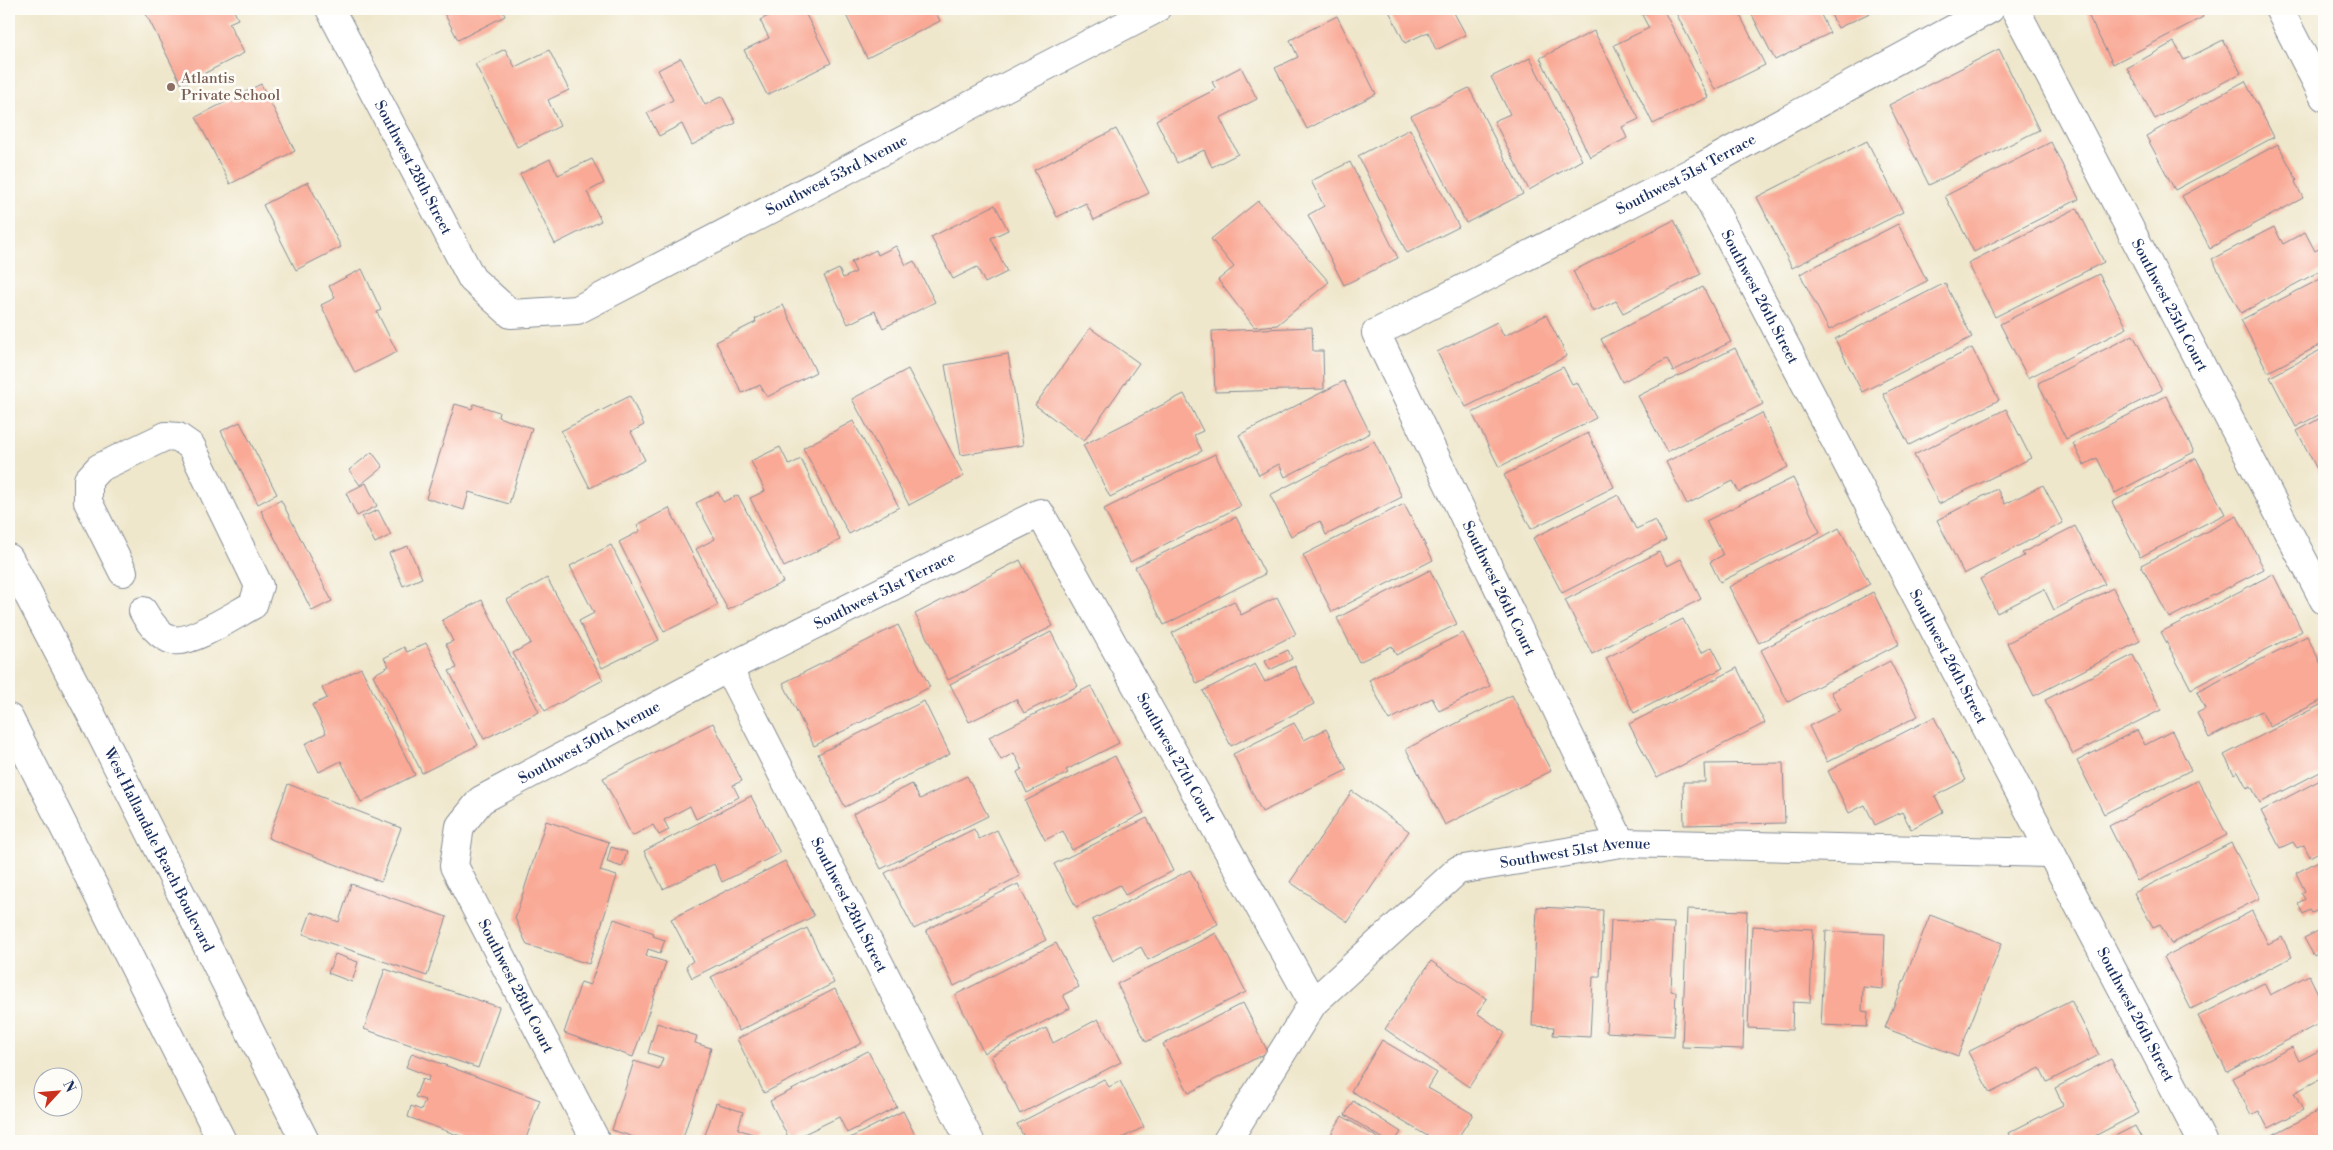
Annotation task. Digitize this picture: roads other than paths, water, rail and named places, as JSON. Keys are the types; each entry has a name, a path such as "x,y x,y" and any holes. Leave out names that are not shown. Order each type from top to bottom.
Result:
{"street":[{"name":"Southwest 28th Street","path":"330,9 472,279 511,314"},
{"name":"Southwest 53rd Avenue","path":"511,314 577,310 1156,9"},
{"name":"Southwest 51st Terrace","path":"1376,333 1694,171 1990,9"},
{"name":"Southwest 25th Court","path":"2015,9 2324,600"},
{"path":"2279,9 2324,98"},
{"name":"Southwest 26th Street","path":"1694,171 2202,1141"},
{"name":"Southwest 26th Court","path":"1376,333 1621,842"},
{"path":"123,572 88,502 88,480 98,468 166,436 178,437 191,446 259,586 253,605 190,638 172,640 151,626 143,611"},
{"name":"Southwest 51st Terrace","path":"728,668 1040,513"},
{"name":"Southwest 27th Court","path":"1040,513 1313,1003"},
{"name":"West Hallandale Beach Boulevard","path":"9,558 93,718 305,1141"},
{"name":"Southwest 28th Street","path":"728,668 970,1141"},
{"name":"Southwest 50th Avenue","path":"460,826 481,800 728,668"},
{"path":"9,718 222,1141"},
{"name":"Southwest 28th Court","path":"460,826 454,866 596,1141"},
{"name":"Southwest 51st Avenue","path":"1227,1141 1313,1003 1458,870 1621,842 2051,852"}],"place":[{"name":"Atlantis Private School","path":"171,87"}]}
